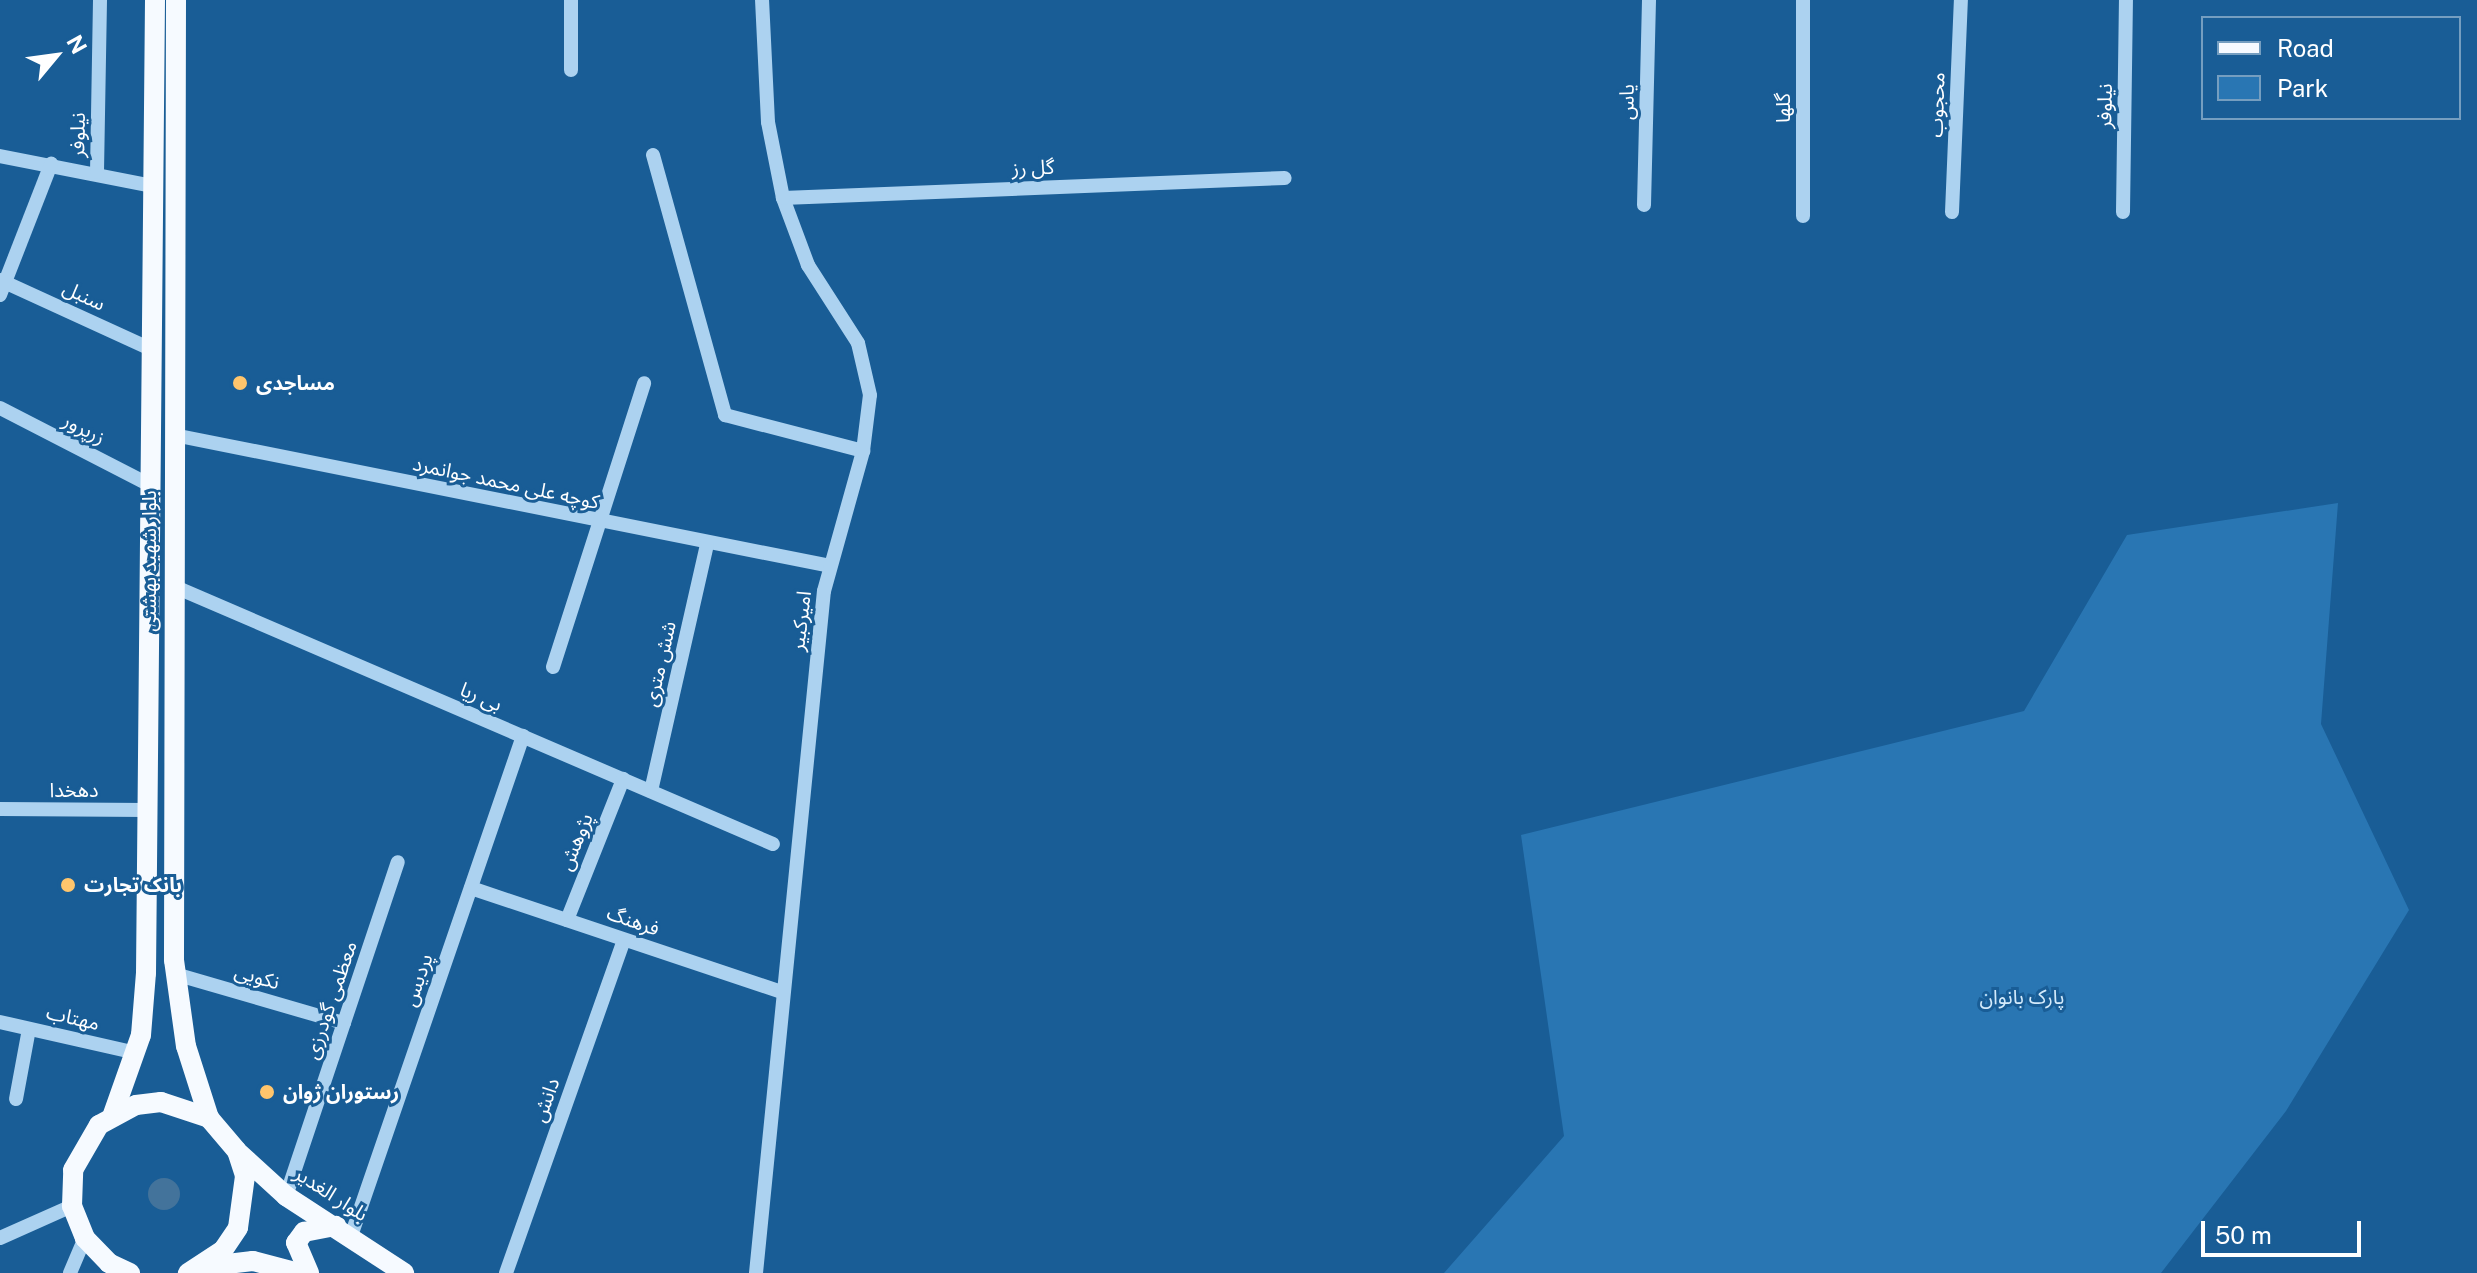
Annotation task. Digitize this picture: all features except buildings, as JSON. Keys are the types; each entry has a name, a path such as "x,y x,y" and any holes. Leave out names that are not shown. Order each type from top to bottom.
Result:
{"main road":[{"name":"بلوار شهید بهشتی","path":"72,1206 79,1154 113,1114 137,1053 146,973 155,0"},
{"name":"بلوار شهید بهشتی","path":"176,0 175,974 190,1068 209,1118"},
{"path":"113,1114 161,1102 209,1118"},
{"name":"بلوار الغدیر","path":"209,1118 237,1151 286,1196 404,1273"},
{"path":"194,1271 238,1228 245,1176 237,1151"},
{"path":"72,1206 85,1238 126,1272"},
{"path":"309,1273 296,1243 304,1232 344,1231"},
{"path":"194,1271 253,1261 299,1273"}],"street":[{"name":"نیلوفر","path":"0,156 97,172 100,0"},
{"path":"571,0 571,70"},
{"name":"امیرکبیر","path":"756,1273 782,992 830,566 863,451 870,395 858,343 808,265 783,198 768,122 762,0"},
{"name":"یاس","path":"1644,205 1649,0"},
{"name":"گلها","path":"1803,0 1803,216"},
{"name":"محجوب","path":"1952,212 1961,0"},
{"name":"نیلوفر","path":"2123,212 2126,0"},
{"path":"653,155 725,415 863,451"},
{"path":"2,285 51,164"},
{"path":"97,172 153,186"},
{"name":"گل رز","path":"783,198 1285,178"},
{"name":"سنبل","path":"2,285 151,349"},
{"path":"553,667 596,522 644,383"},
{"name":"زرپرور","path":"0,408 150,485"},
{"name":"کوچه علی محمد جوانمرد","path":"174,435 707,545 830,566"},
{"name":"شش متری","path":"651,791 707,545"},
{"name":"بی ریا","path":"173,586 773,844"},
{"name":"پردیس","path":"344,1231 471,888 523,736"},
{"name":"پژوهش","path":"567,920 623,779"},
{"name":"دهخدا","path":"0,809 147,810"},
{"name":"معظمی گودرزی","path":"286,1196 398,862"},
{"name":"فرهنگ","path":"471,888 782,992"},
{"name":"دانش","path":"506,1273 624,940"},
{"name":"نکویی","path":"175,974 344,1023"},
{"name":"مهتاب","path":"0,1022 137,1053"},
{"path":"16,1099 29,1029"},
{"path":"2,1236 72,1206"},
{"path":"70,1273 85,1238"}],"green space":[{"name":"پارک بانوان","path":"2338,503 2321,724 2409,910 2286,1111 2161,1273 1444,1273 1564,1136 1521,835 2024,711 2127,535"}],"shaded area":[{"path":"164,1178 176,1182 180,1194 176,1206 164,1210 152,1206 148,1194 152,1182"}],"place":[{"name":"مساجدی","path":"240,383"},
{"name":"بانک تجارت","path":"68,885"},
{"name":"رستوران ژوان","path":"267,1092"}]}
